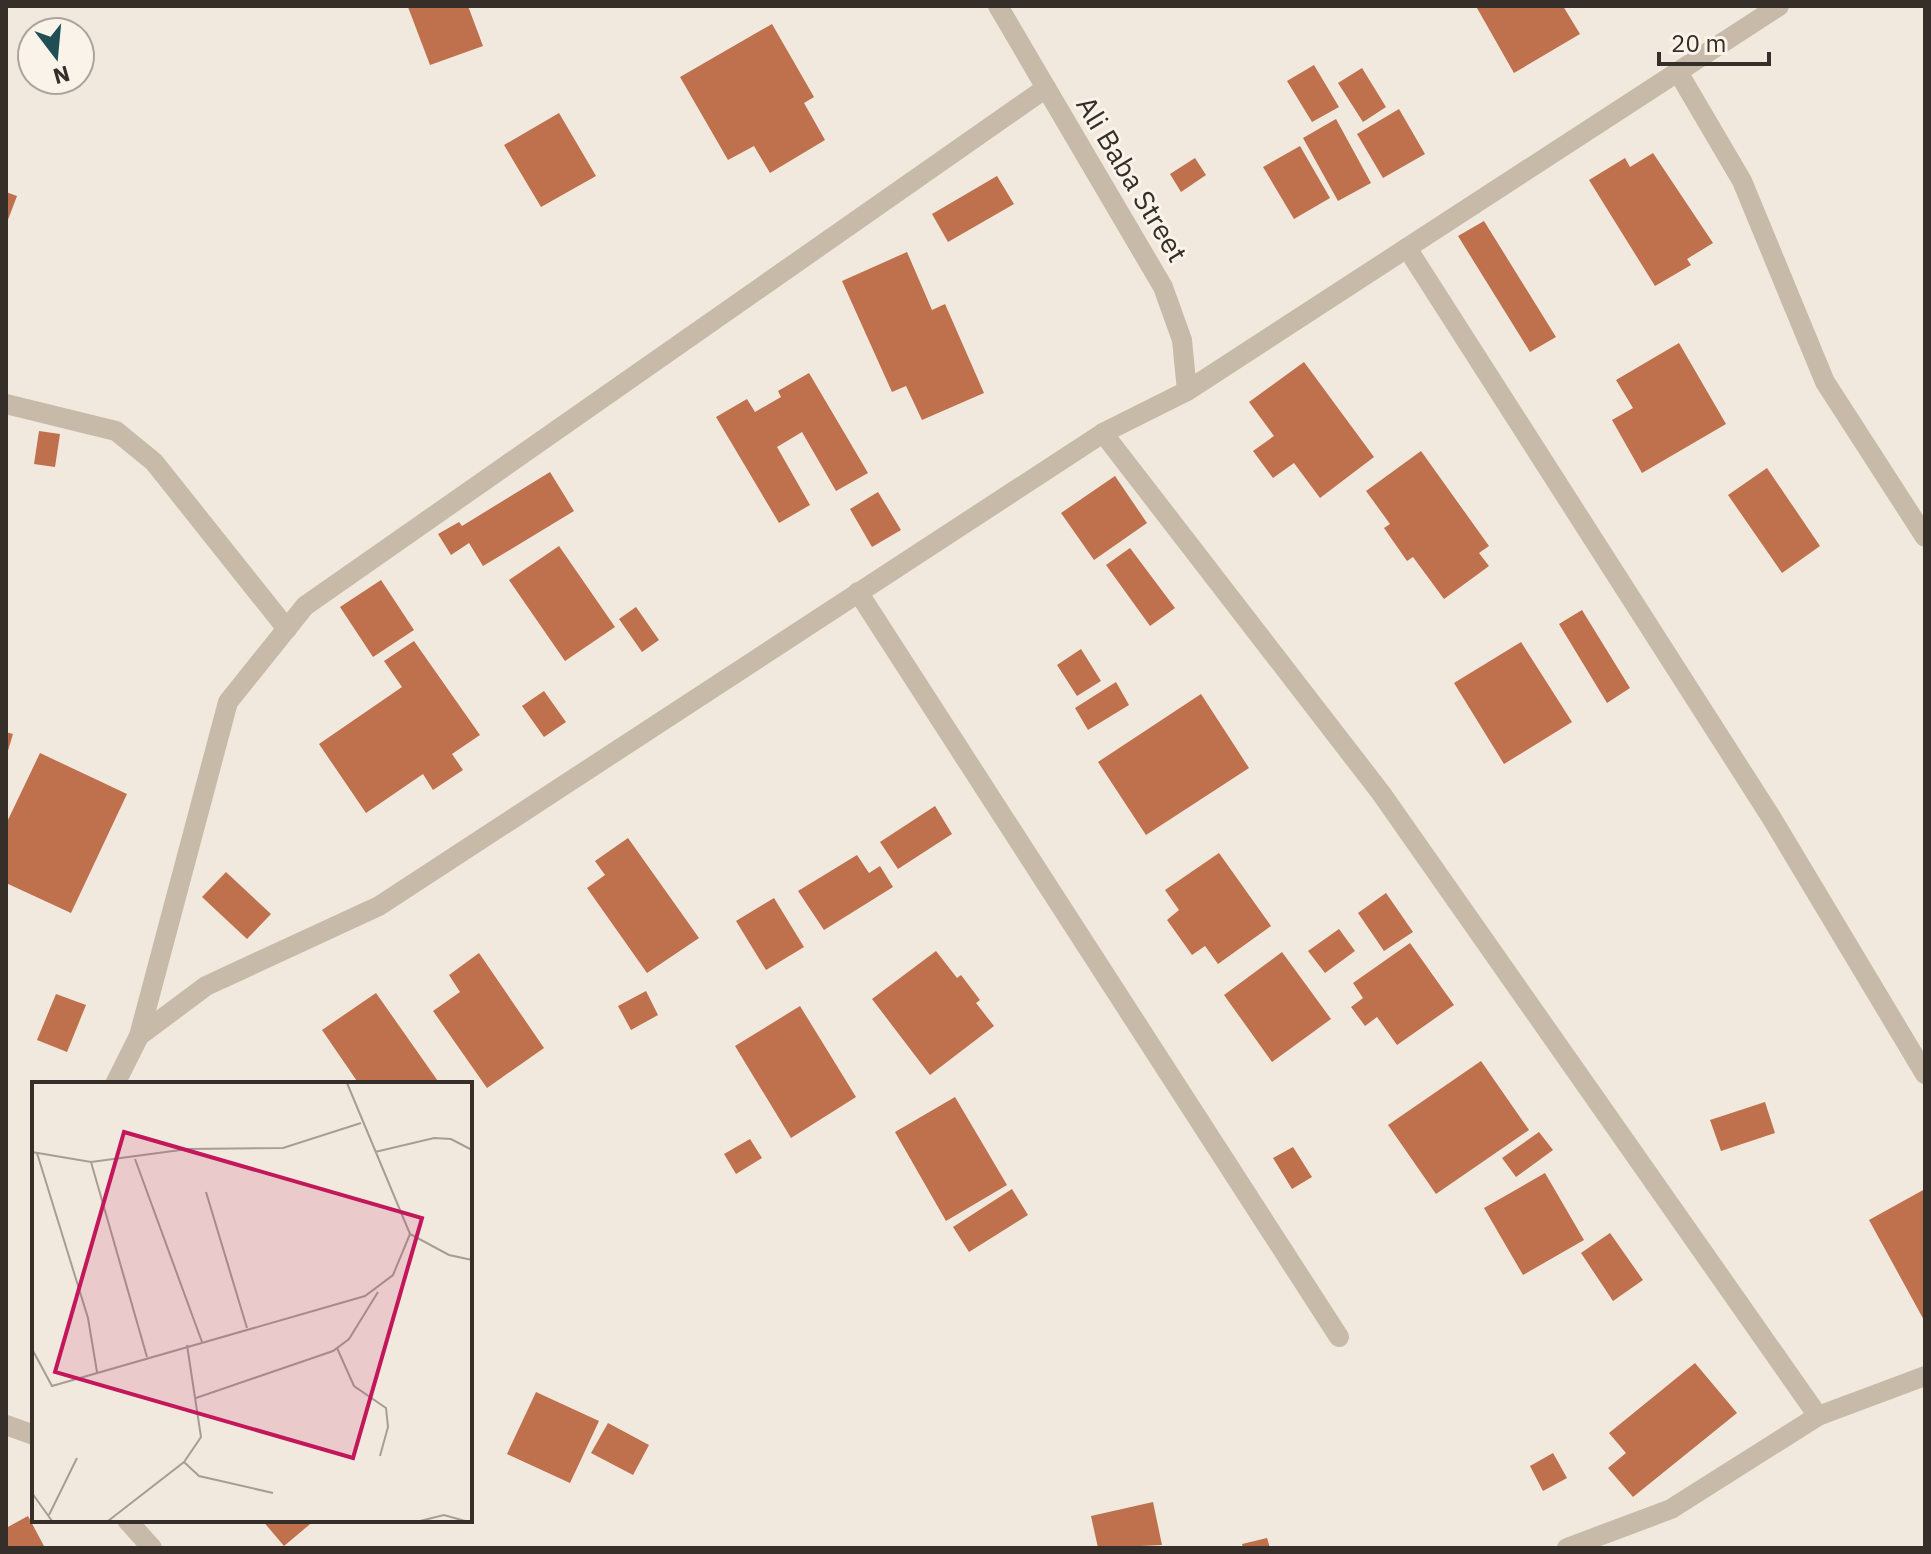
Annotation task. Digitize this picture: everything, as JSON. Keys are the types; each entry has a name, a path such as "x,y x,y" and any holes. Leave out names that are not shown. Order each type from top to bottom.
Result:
{"street":[{"name":"Ali Baba Street","path":"998,6 1163,287 1182,340 1187,391"},
{"path":"139,1036 206,986 379,906 1103,433 1187,391 1779,6"},
{"path":"1678,72 1742,181 1825,382 1925,537"},
{"path":"116,1082 139,1036 228,702 305,606 1046,88"},
{"path":"1407,248 1771,817 1925,1074"},
{"path":"6,404 116,431 126,439 154,462 287,629"},
{"path":"1103,433 1381,793 1818,1416"},
{"path":"858,592 1339,1337"},
{"path":"1567,1548 1671,1509 1818,1416 1925,1376"},
{"path":"6,1425 32,1434"},
{"path":"129,1522 152,1548"}],"building":[{"path":"468,6 483,46 430,65 408,7"},
{"path":"1563,6 1580,34 1514,73 1477,8"},
{"path":"772,24 814,97 804,103 825,140 770,173 754,146 728,160 680,77"},
{"path":"1314,65 1339,107 1312,122 1287,81"},
{"path":"1362,68 1386,107 1363,122 1338,83"},
{"path":"1399,109 1425,154 1383,178 1357,134"},
{"path":"559,113 596,176 541,207 504,145"},
{"path":"1336,119 1371,183 1338,201 1303,138"},
{"path":"1300,146 1330,198 1294,219 1263,167"},
{"path":"1653,153 1713,243 1687,259 1691,265 1655,286 1589,180 1625,158 1630,167"},
{"path":"1195,158 1206,175 1181,192 1170,174"},
{"path":"997,176 1014,204 948,242 932,214"},
{"path":"6,192 17,196 6,225"},
{"path":"1484,221 1556,337 1530,352 1458,236"},
{"path":"907,252 932,310 945,304 984,393 922,420 906,386 892,392 842,281"},
{"path":"1679,343 1726,424 1642,473 1612,420 1633,408 1616,380"},
{"path":"1304,362 1374,457 1320,498 1294,463 1273,478 1253,451 1274,436 1249,402"},
{"path":"809,373 868,473 836,491 802,432 777,447 810,505 779,523 716,417 747,399 755,412 781,397 778,391"},
{"path":"39,431 60,434 55,467 34,464"},
{"path":"1421,451 1489,546 1479,553 1489,566 1444,599 1413,557 1407,561 1384,528 1390,524 1366,491"},
{"path":"1767,468 1820,546 1782,573 1728,495"},
{"path":"550,472 574,511 483,566 469,543 451,555 438,534 459,522 462,526"},
{"path":"1115,476 1147,523 1094,560 1061,513"},
{"path":"878,492 901,530 872,547 850,509"},
{"path":"559,546 615,627 565,661 509,580"},
{"path":"1130,548 1175,608 1150,626 1106,565"},
{"path":"381,580 414,630 373,657 340,607"},
{"path":"636,607 659,640 642,652 619,619"},
{"path":"1582,610 1630,688 1607,703 1559,624"},
{"path":"414,641 480,735 452,754 463,770 433,790 423,774 366,813 319,744 402,687 384,661"},
{"path":"1521,642 1572,722 1504,764 1454,683"},
{"path":"1081,649 1101,681 1077,696 1057,665"},
{"path":"1116,682 1129,705 1088,730 1075,708"},
{"path":"544,691 566,722 544,737 522,706"},
{"path":"1201,694 1249,768 1146,835 1098,762"},
{"path":"6,732 13,734 7,754 6,754"},
{"path":"40,753 127,794 71,913 6,883 6,824"},
{"path":"935,806 952,834 898,869 880,842"},
{"path":"628,838 699,938 647,973 587,888 605,875 595,861"},
{"path":"1219,853 1271,926 1218,964 1205,946 1192,955 1167,920 1179,910 1165,890"},
{"path":"857,855 869,873 880,866 893,887 824,930 798,891"},
{"path":"226,872 271,914 247,939 202,897"},
{"path":"1386,893 1413,932 1384,951 1358,913"},
{"path":"774,898 804,947 766,970 736,921"},
{"path":"1339,929 1355,951 1325,973 1308,951"},
{"path":"1410,943 1454,1005 1397,1045 1377,1017 1365,1026 1351,1007 1363,998 1353,983"},
{"path":"936,951 957,978 961,975 980,1000 976,1003 994,1026 930,1075 872,999"},
{"path":"1282,952 1331,1019 1272,1062 1224,995"},
{"path":"479,953 544,1048 487,1088 433,1011 460,992 449,975"},
{"path":"646,991 658,1015 631,1030 618,1006"},
{"path":"376,993 439,1082 358,1082 322,1030"},
{"path":"56,994 86,1005 67,1052 37,1040"},
{"path":"800,1006 856,1097 791,1138 735,1046"},
{"path":"1481,1061 1529,1130 1436,1194 1388,1125"},
{"path":"955,1097 1007,1185 946,1221 895,1132"},
{"path":"1765,1102 1775,1133 1721,1151 1710,1120"},
{"path":"1539,1132 1553,1150 1516,1177 1502,1158"},
{"path":"750,1139 762,1158 736,1174 724,1154"},
{"path":"1293,1147 1312,1177 1292,1189 1273,1158"},
{"path":"1545,1173 1584,1240 1523,1275 1484,1208"},
{"path":"1012,1189 1028,1215 969,1252 953,1227"},
{"path":"1925,1189 1925,1322 1869,1220"},
{"path":"1610,1233 1643,1280 1613,1301 1581,1253"},
{"path":"1695,1363 1737,1413 1633,1497 1608,1468 1626,1453 1609,1433"},
{"path":"536,1392 599,1421 570,1483 507,1454"},
{"path":"608,1423 649,1445 633,1475 591,1453"},
{"path":"1553,1453 1567,1478 1543,1491 1530,1466"},
{"path":"1153,1502 1162,1545 1098,1548 1091,1516"},
{"path":"28,1516 45,1548 6,1548 6,1528"},
{"path":"264,1522 313,1522 284,1546"},
{"path":"1267,1538 1270,1548 1243,1548 1242,1544"}]}
